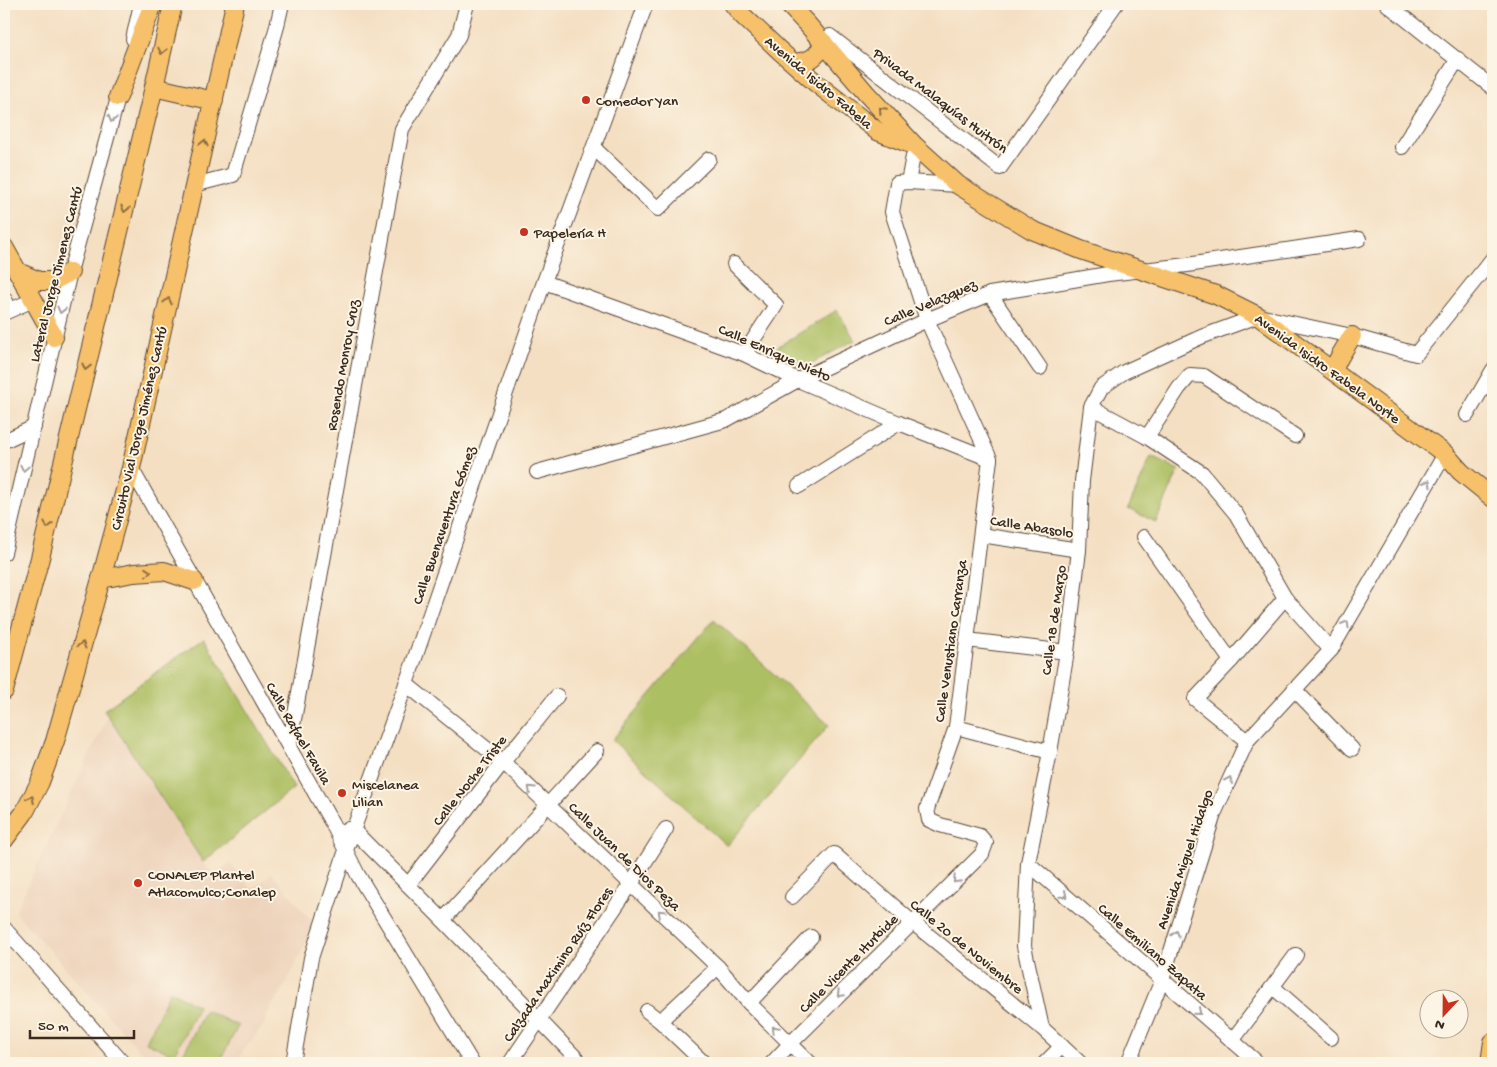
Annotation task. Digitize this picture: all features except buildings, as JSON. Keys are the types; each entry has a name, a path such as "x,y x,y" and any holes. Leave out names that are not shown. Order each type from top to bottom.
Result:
{"main road":[{"path":"118,96 153,4"},
{"path":"4,691 40,558 173,4"},
{"name":"Circuito Vial Jorge Jiménez Cantú","path":"4,840 24,813 40,782 52,749 101,579 131,468 236,4"},
{"name":"Avenida Isidro Fabela","path":"733,4 816,83 877,130 915,146"},
{"name":"Avenida Isidro Fabela","path":"788,4 915,146 958,186 1032,230 1081,250 1143,270"},
{"path":"794,63 807,62 818,55 824,43"},
{"path":"154,87 214,101"},
{"path":"4,247 54,337"},
{"name":"Avenida Isidro Fabela Norte","path":"1143,270 1216,295 1258,316 1445,454 1461,472 1493,498"},
{"path":"18,272 39,281 53,282 70,272"},
{"path":"1333,370 1352,336"},
{"path":"101,579 134,573 164,571 194,581"}],"street":[{"name":"Lateral Jorge Jimenez Cantú","path":"4,552 6,535 34,427 70,272 142,4"},
{"path":"194,185 233,175 282,4"},
{"name":"Rosendo Monroy Cruz","path":"289,747 402,129 459,36 467,4"},
{"name":"Calle Buenaventura Gómez","path":"293,1063 310,958 346,850 406,684 544,282 646,4"},
{"name":"Privada Malaquías Huitrón","path":"824,43 830,36 1000,168 1116,4"},
{"path":"1387,4 1493,88"},
{"path":"1402,147 1458,59"},
{"path":"908,182 915,146"},
{"path":"594,148 658,209 709,159"},
{"path":"958,186 908,182 897,183 892,212 927,320 990,459"},
{"name":"Calle Velazquez","path":"537,472 726,420 798,380 927,320 990,294 1108,274 1187,265 1359,240"},
{"path":"1258,316 1352,336 1416,354 1493,258"},
{"path":"734,264 776,305 744,354"},
{"name":"Calle Enrique Nieto","path":"544,282 744,354 798,380 990,459"},
{"path":"990,294 1040,368"},
{"path":"6,307 33,300"},
{"name":"Calle 18 de Marzo","path":"1042,1028 1024,946 1028,863 1050,752 1066,652 1079,550 1082,481 1091,407 1101,388 1124,372 1201,337 1258,316"},
{"path":"1467,415 1493,370"},
{"path":"1147,437 1179,388 1190,375 1204,376 1295,436"},
{"path":"1091,407 1147,437 1202,473 1236,514 1285,598 1331,650"},
{"path":"799,486 899,423"},
{"path":"4,442 34,427"},
{"name":"Avenida Miguel Hidalgo","path":"1128,1063 1162,980 1214,814 1246,741 1331,650 1445,454"},
{"name":"Calle Venustiano Carranza","path":"986,842 980,836 928,820 926,809 956,727 990,459"},
{"name":"Calle Rafael Favila","path":"131,468 332,823 358,875 472,1063"},
{"name":"Calle Abasolo","path":"981,534 1079,550"},
{"path":"1144,537 1231,661"},
{"path":"1246,741 1195,698 1231,661 1285,598"},
{"path":"967,640 1066,652"},
{"name":"Calle Juan de Dios Peza","path":"406,684 502,762 548,804 718,967 749,1003 810,1063"},
{"path":"1294,689 1352,749"},
{"name":"Calle Noche Triste","path":"408,885 502,762 557,696"},
{"path":"956,727 1050,752"},
{"path":"443,920 597,752"},
{"path":"332,823 354,831 581,1063"},
{"name":"Calzada Maximino Ruíz Flores","path":"510,1063 666,829"},
{"name":"Calle Vicente Iturbide","path":"772,1063 982,854 986,842"},
{"name":"Calle 20 de Noviembre","path":"792,897 834,854 912,922 1042,1028 1080,1063"},
{"name":"Calle Emiliano Zapata","path":"1028,863 1258,1063"},
{"path":"4,928 123,1063"},
{"path":"749,1003 811,937"},
{"path":"1232,1041 1296,955"},
{"path":"660,1021 718,967"},
{"path":"1273,987 1331,1038"},
{"path":"647,1011 704,1063"},
{"path":"1044,1063 1062,1046"}],"shaded area":[{"name":"CONALEP Plantel Atlacomulco;Conalep","path":"108,716 212,876 230,863 252,890 272,873 315,925 285,986 267,1014 266,1022 234,1063 151,1063 15,912"}],"green space":[{"path":"837,310 855,340 801,369 766,354"},
{"path":"1151,457 1179,470 1156,522 1128,509"},
{"path":"714,619 829,725 727,846 612,740"},
{"path":"204,638 294,788 203,862 104,710"},
{"path":"170,991 198,1006 174,1055 146,1042"},
{"path":"205,1010 238,1026 219,1063 179,1063"}],"place":[{"name":"Comedor Yan","path":"586,100"},
{"name":"Papelería H","path":"524,232"},
{"name":"Miscelanea Lilian","path":"342,793"},
{"name":"CONALEP Plantel Atlacomulco;Conalep","path":"138,883"}]}
